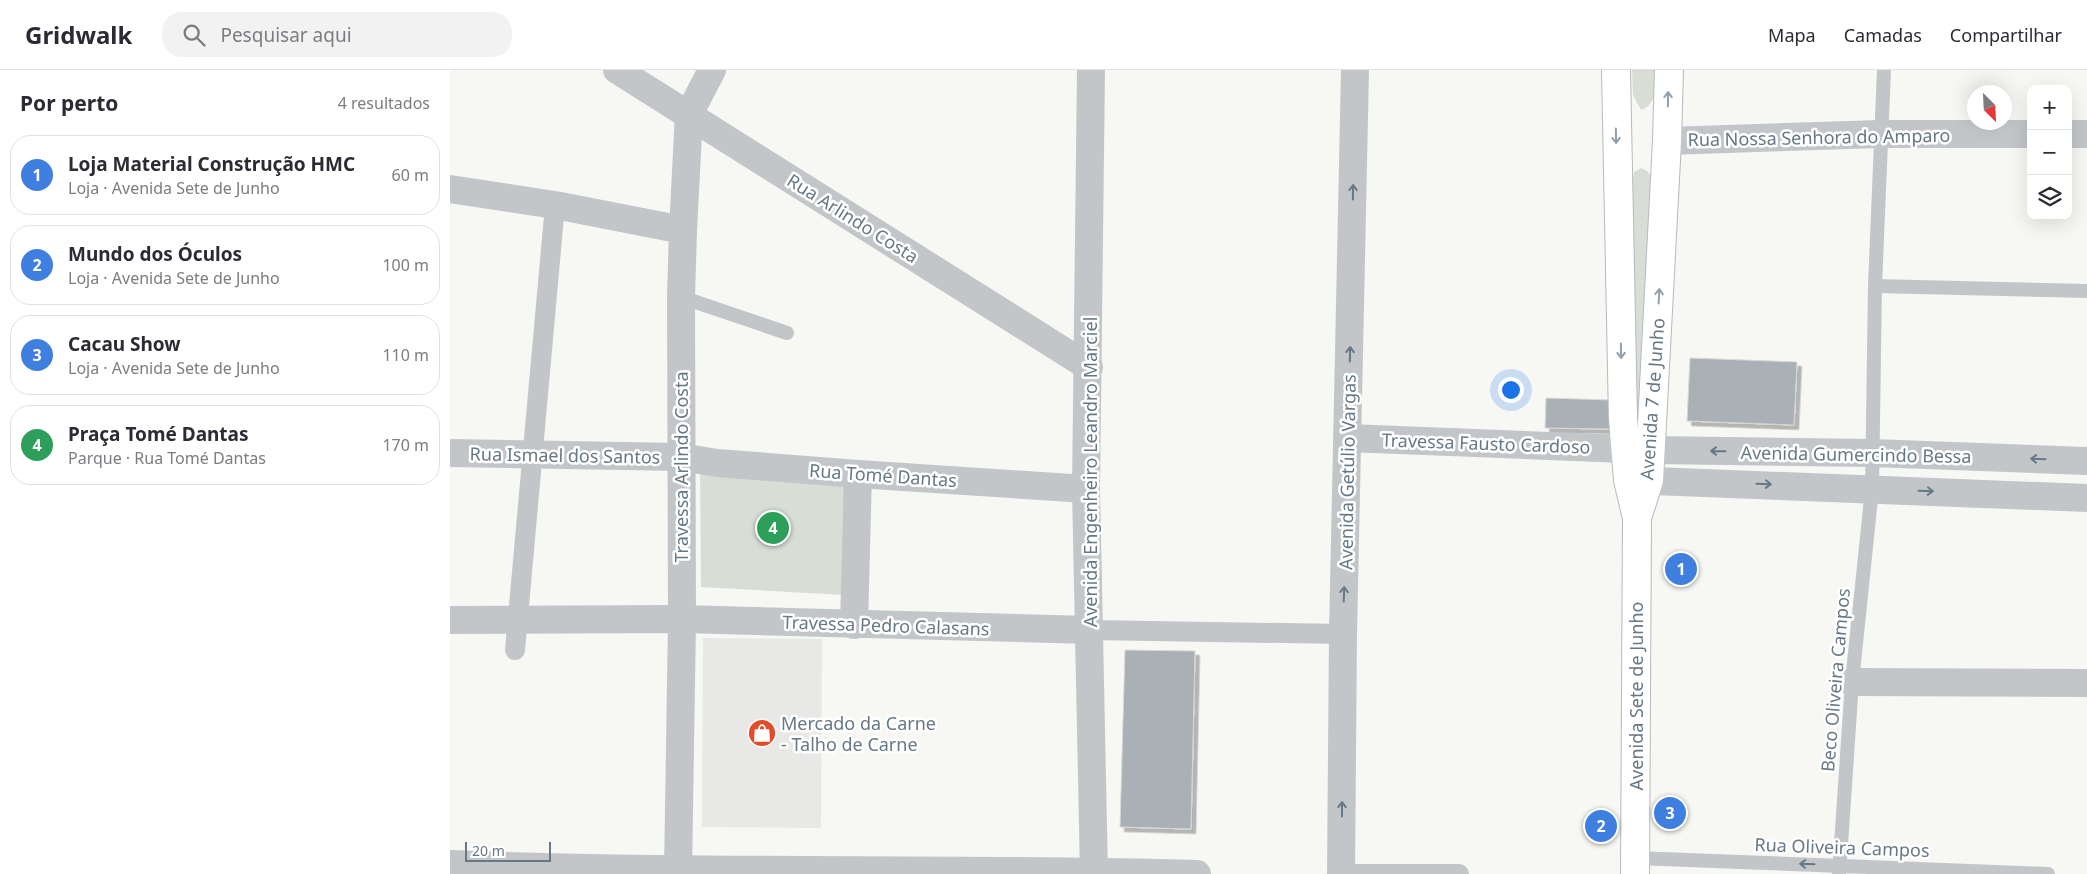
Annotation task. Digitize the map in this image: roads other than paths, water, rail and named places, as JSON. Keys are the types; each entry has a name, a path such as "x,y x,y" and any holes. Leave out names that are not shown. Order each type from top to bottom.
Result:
{"main road":[{"name":"Avenida 7 de Junho","path":"1616,70 1637,449 1637,518"},
{"name":"Avenida 7 de Junho","path":"1637,449 1667,142 1669,70"},
{"name":"Avenida Sete de Junho","path":"1635,866 1637,518"}],"street":[{"name":"Rua Arlindo Costa","path":"617,70 1089,367"},
{"name":"Travessa Arlindo Costa","path":"678,872 682,619 681,297 683,230 689,114 712,70"},
{"name":"Avenida Engenheiro Leandro Marciel","path":"1091,70 1089,367 1086,489 1094,873"},
{"name":"Avenida Getúlio Vargas","path":"1345,869 1343,634 1354,70"},
{"name":"Rua Nossa Senhora do Amparo","path":"1667,142 1880,134 2027,134"},
{"path":"2072,134 2087,134"},
{"path":"450,189 555,205 683,230"},
{"path":"515,650 534,456 555,205"},
{"name":"Travessa Fausto Cardoso","path":"1348,438 1637,449"},
{"name":"Avenida Gumercindo Bessa","path":"1637,449 1872,453 2087,461"},
{"name":"Rua Ismael dos Santos","path":"450,453 534,456 681,457"},
{"name":"Rua Tomé Dantas","path":"681,457 717,463 1086,489"},
{"path":"854,625 858,474"},
{"name":"Avenida Gumercindo Bessa","path":"1638,480 2087,498"},
{"name":"Travessa Pedro Calasans","path":"450,620 682,619 1090,630"},
{"path":"1090,630 1343,634"},
{"path":"1852,682 2086,683"},
{"path":"450,864 525,871 1197,874"},
{"path":"1345,869 1459,874"}],"lane":[{"name":"Beco Oliveira Campos","path":"1840,869 1852,682 1872,489 1875,286 1884,70"},
{"path":"1875,286 2087,291"},
{"path":"681,297 787,333"},
{"name":"Rua Oliveira Campos","path":"1635,866 2048,874"}],"place":[{"name":"Praça Tomé Dantas","path":"773,528"},
{"name":"Loja Material Construção HMC","path":"1681,569"},
{"name":"Mercado da Carne - Talho de Carne","path":"762,733"},
{"name":"Cacau Show","path":"1670,813"},
{"name":"Mundo dos Óculos","path":"1601,826"}]}
